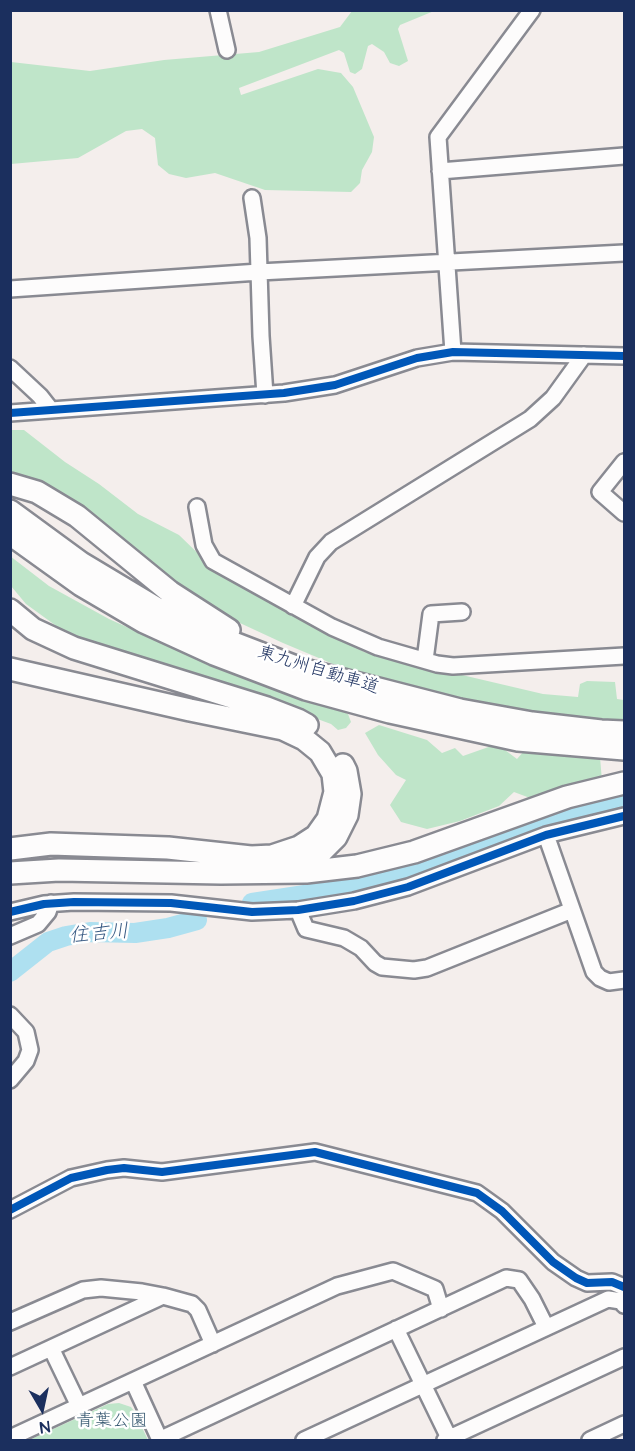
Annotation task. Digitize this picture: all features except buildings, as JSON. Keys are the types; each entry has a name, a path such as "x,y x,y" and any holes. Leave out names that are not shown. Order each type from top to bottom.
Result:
{"highway":[{"path":"12,484 37,492 63,507 170,592 238,635 301,669"},
{"name":"東九州自動車道","path":"10,512 81,563 156,608 218,637 301,669 460,710 532,723 601,732 624,732"},
{"name":"東九州自動車道","path":"10,534 81,585 144,622 214,654 306,688 390,712 518,740 624,749"},
{"path":"10,610 33,629 74,648 267,708 298,720 333,744 346,771 350,794 347,815 336,837 321,852 300,863 221,873"},
{"path":"10,669 282,729 304,738 320,752 333,774 335,792 328,819 316,836 299,847 272,856 251,857 168,848 51,844 10,849"},
{"path":"10,873 59,870 306,872 357,866 414,852 567,796 624,783"}],"street":[{"path":"227,50 219,14 234,10"},
{"path":"453,352 445,262 438,141 440,132 532,10"},
{"path":"440,171 624,156"},
{"path":"252,198 258,238 265,395"},
{"path":"10,289 259,272 624,254"},
{"path":"10,413 265,395 334,385 417,358 453,352 624,356"},
{"path":"293,606 317,557 331,542 530,419 553,398 584,355"},
{"path":"10,368 40,396 51,410"},
{"path":"624,462 600,492 624,513"},
{"path":"197,507 204,545 213,561 363,642 453,666 624,656"},
{"path":"425,660 431,614 462,612"},
{"path":"10,912 51,903 74,902 171,903 252,912 298,910 354,900 419,884 546,835 624,816"},
{"path":"546,835 594,972 609,982 624,980"},
{"path":"10,936 38,924 48,912 51,903"},
{"path":"298,910 306,929 344,938 361,948 382,967 414,970 427,968 572,910"},
{"path":"10,1015 26,1032 30,1050 26,1061 10,1080"},
{"path":"10,1210 71,1178 107,1170 124,1168 162,1172 315,1152 477,1193 501,1211 553,1262 576,1278 587,1283 612,1282 624,1287"},
{"path":"10,1438 337,1286 393,1271 435,1289 441,1309"},
{"path":"133,1381 160,1440 506,1278 519,1280 532,1299 546,1328"},
{"path":"10,1322 83,1290 101,1288 163,1296 192,1304 198,1310 213,1344"},
{"path":"10,1367 163,1296"},
{"path":"304,1440 608,1299 621,1301 624,1305"},
{"path":"396,1329 448,1440 624,1357"},
{"path":"51,1348 79,1406"},
{"path":"102,1395 126,1393 138,1400 146,1411"},
{"path":"590,1440 624,1424"}],"green space":[{"path":"352,11 434,11 400,25 398,29 408,61 399,66 390,63 384,52 372,44 368,46 362,69 355,74 350,72 344,53 339,50 239,88 241,95 318,69 341,73 353,87 374,137 372,152 362,170 360,183 351,192 265,190 215,173 186,178 169,174 158,165 155,138 142,129 126,131 78,158 11,164 11,62 90,71 164,60 259,52 340,27"},
{"path":"10,430 24,430 138,514 179,535 211,566 364,652 543,694 578,697 580,684 587,681 615,682 617,699 624,700 624,726 607,726 482,705 357,674 186,598 72,504 36,479 11,472"},
{"path":"10,556 49,586 109,619 227,672 300,700 340,710 348,714 351,722 346,728 338,730 331,724 312,717 109,653 66,633 26,604 11,586"},
{"path":"379,725 427,740 442,753 455,748 463,756 497,744 517,759 524,751 600,757 602,781 577,782 530,798 514,792 499,806 460,821 427,829 401,822 390,805 406,780 396,775 378,755 365,733"},
{"name":"青葉公園","path":"119,1403 131,1407 148,1440 29,1440 108,1404"}],"waterway":[{"name":"住吉川","path":"252,903 344,889 404,874 531,827 586,810 624,802"},
{"name":"住吉川","path":"10,972 48,942 66,936 90,932 135,933 168,928 197,920"}],"cycle path":[{"path":"10,413 284,393 335,385 417,358 453,352 624,356"},
{"path":"10,912 44,904 74,902 171,903 252,912 298,910 354,901 408,887 546,835 624,816"},
{"path":"10,1210 71,1178 107,1170 124,1168 162,1172 315,1152 477,1193 502,1211 553,1262 576,1278 587,1283 612,1282 624,1287"}]}
